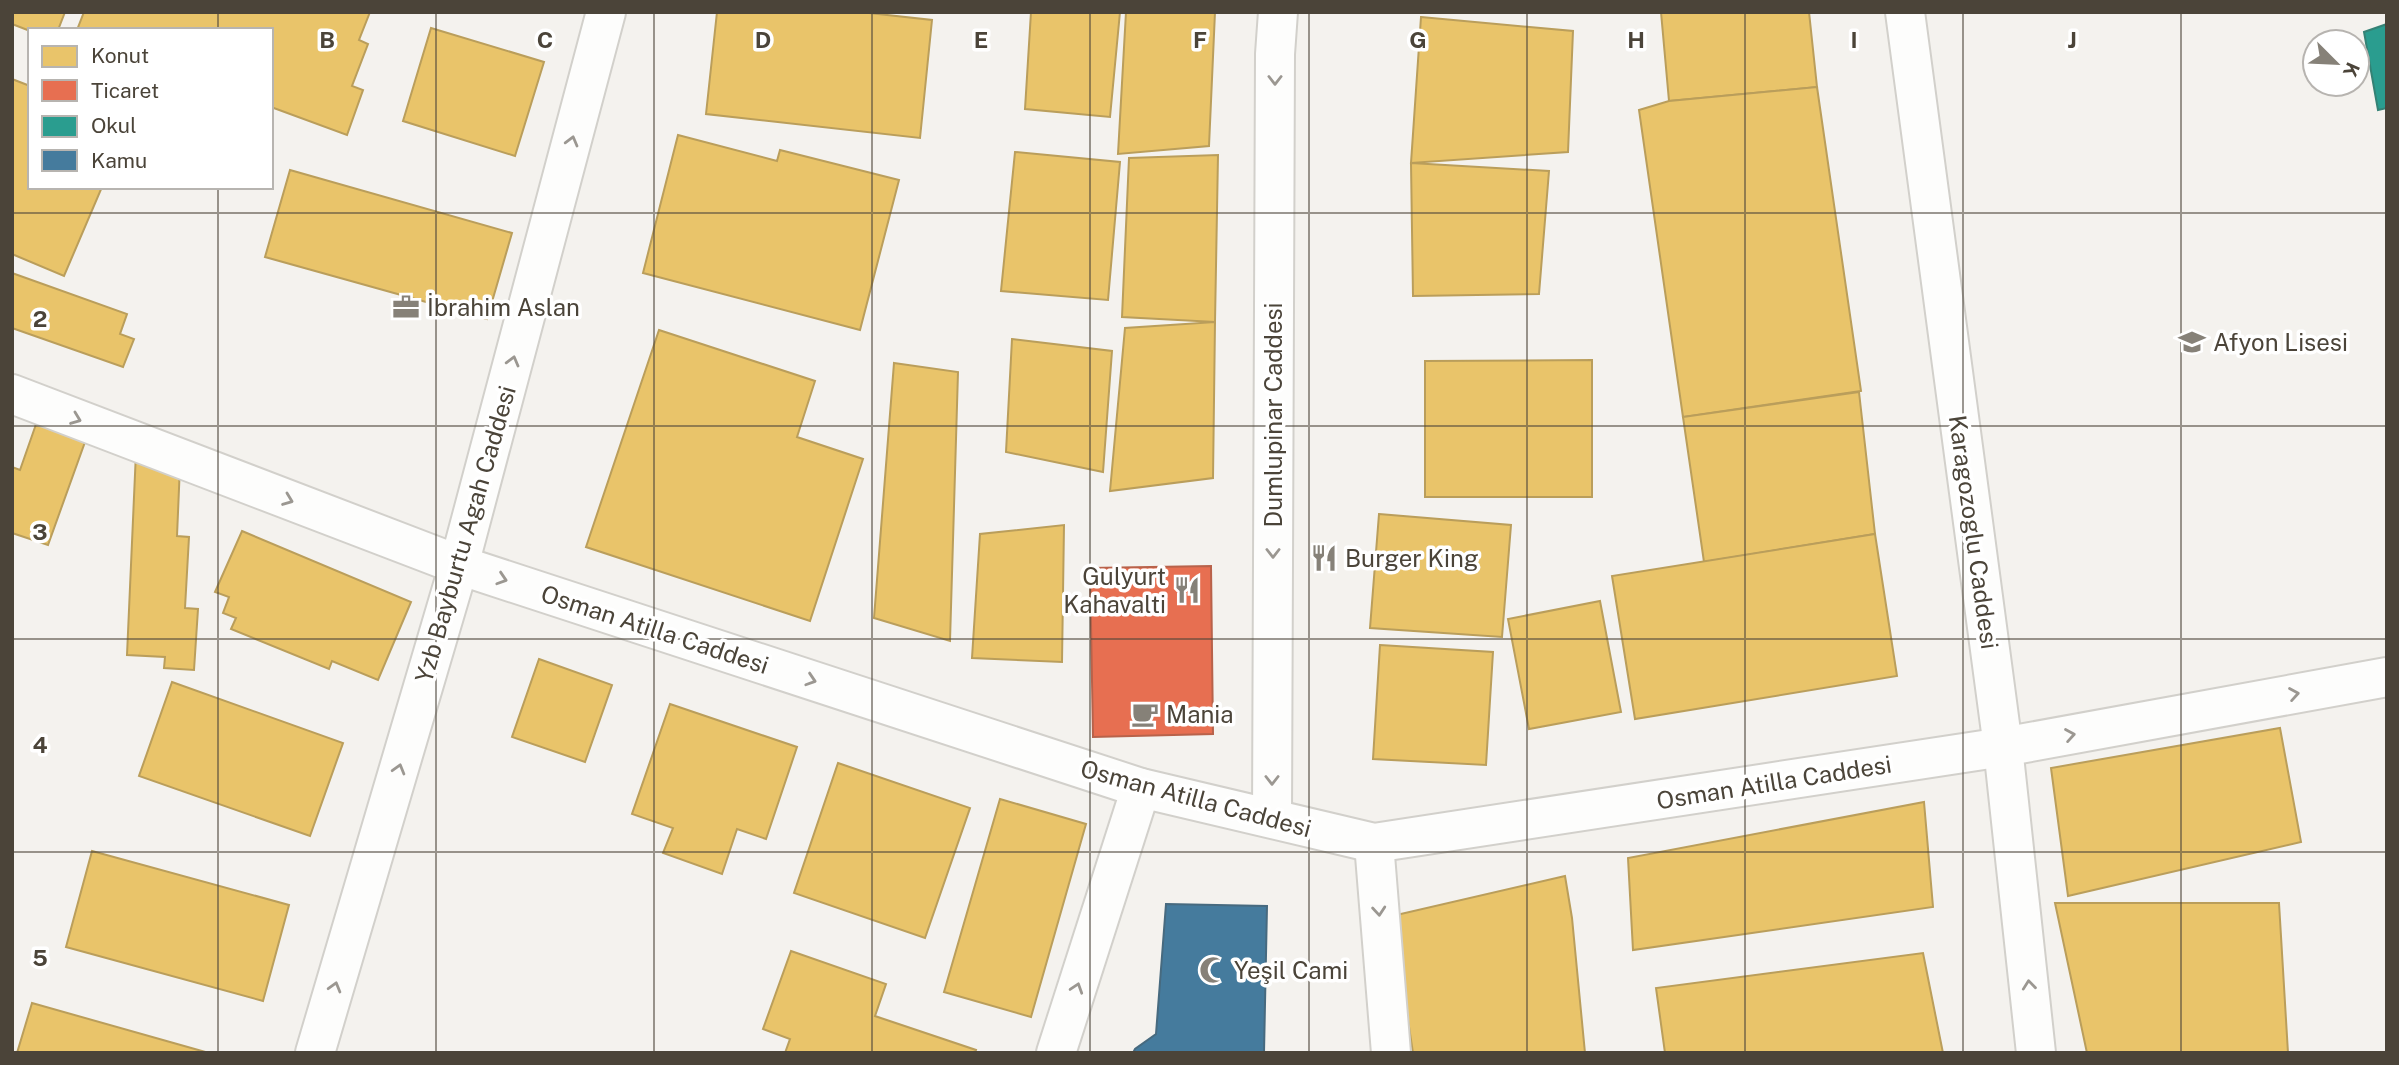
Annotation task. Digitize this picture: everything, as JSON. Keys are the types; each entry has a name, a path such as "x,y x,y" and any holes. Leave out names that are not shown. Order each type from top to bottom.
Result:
{"street":[{"name":"Yzb Bayburtu Agah Caddesi","path":"315,1053 459,565 606,12"},
{"name":"Dumlupinar Caddesi","path":"1272,818 1275,67 1278,12"},
{"name":"Karagozoglu Caddesi","path":"1905,12 2003,747 2036,1053"},
{"name":"Osman Atilla Caddesi","path":"12,394 459,565 1141,788 1374,843 2003,747 2387,677"},
{"path":"1056,1053 1141,788"},
{"path":"1374,843 1391,1053"}],"building: Konut":[{"path":"12,12 65,12 59,28 28,28 28,30 12,24"},
{"path":"84,12 370,12 359,40 368,44 352,86 363,90 347,135 273,108 273,28 78,28"},
{"path":"717,12 860,12 932,20 920,138 706,114"},
{"path":"1031,12 1120,12 1110,117 1025,109"},
{"path":"1126,12 1215,12 1209,146 1118,154"},
{"path":"1661,12 1809,12 1817,87 1669,101"},
{"path":"1421,17 1573,31 1568,152 1411,163"},
{"path":"431,28 544,62 515,156 403,121"},
{"path":"12,79 28,85 28,189 101,189 64,276 12,254"},
{"path":"1817,87 1861,391 1683,417 1639,110 1669,101"},
{"path":"678,135 777,161 780,150 899,180 860,330 643,273"},
{"path":"1015,152 1120,162 1108,300 1001,291"},
{"path":"1218,155 1215,322 1122,317 1129,158"},
{"path":"1411,163 1549,171 1539,294 1413,296"},
{"path":"290,170 512,233 487,319 265,257"},
{"path":"12,273 127,314 120,334 134,339 123,367 12,328"},
{"path":"1215,322 1213,478 1110,491 1125,328"},
{"path":"659,330 815,381 797,437 863,459 810,621 586,547"},
{"path":"1012,339 1112,351 1103,472 1006,452"},
{"path":"1592,360 1592,497 1425,497 1425,361"},
{"path":"894,363 958,372 950,641 874,618"},
{"path":"1859,392 1875,534 1704,562 1683,417"},
{"path":"41,410 90,428 48,545 12,533 12,467 20,470"},
{"path":"136,452 180,465 177,536 189,537 185,608 198,609 194,670 164,668 165,657 127,655"},
{"path":"1379,514 1511,525 1502,637 1370,628"},
{"path":"1064,525 1062,662 972,658 980,534"},
{"path":"242,531 411,602 378,680 332,661 329,669 231,629 236,618 223,613 229,597 215,592"},
{"path":"1875,534 1897,676 1635,719 1612,576"},
{"path":"1600,601 1621,712 1529,729 1508,619"},
{"path":"1380,645 1493,652 1486,765 1373,759"},
{"path":"539,659 612,685 585,762 512,737"},
{"path":"172,682 343,743 310,836 139,776"},
{"path":"670,704 797,747 766,839 737,829 722,874 663,853 673,828 632,814"},
{"path":"2280,728 2301,842 2068,896 2051,768"},
{"path":"838,763 970,808 925,938 794,893"},
{"path":"1000,799 1086,824 1031,1017 944,992"},
{"path":"1924,802 1933,907 1633,950 1628,858"},
{"path":"92,851 289,905 263,1001 66,947"},
{"path":"1565,876 1572,918 1585,1053 1413,1053 1392,916"},
{"path":"2055,903 2279,903 2288,1053 2087,1053"},
{"path":"791,951 886,984 875,1016 976,1050 975,1053 785,1053 790,1039 763,1029"},
{"path":"1923,953 1943,1053 1665,1053 1656,988"},
{"path":"32,1003 209,1053 17,1053"}],"building: Ticaret":[{"path":"1211,566 1213,734 1093,737 1090,568"}],"building: Okul":[{"path":"2387,24 2387,108 2378,110 2371,71 2371,30"}],"building: Kamu":[{"name":"Yeşil Cami","path":"1166,904 1267,906 1264,1053 1133,1053 1156,1034"}],"place":[{"name":"İbrahim Aslan","path":"406,307"},
{"name":"Afyon Lisesi","path":"2192,342"},
{"name":"Burger King","path":"1324,558"},
{"name":"Gulyurt Kahavalti","path":"1187,590"},
{"name":"Mania","path":"1145,714"},
{"name":"Yeşil Cami","path":"1213,970"}]}
